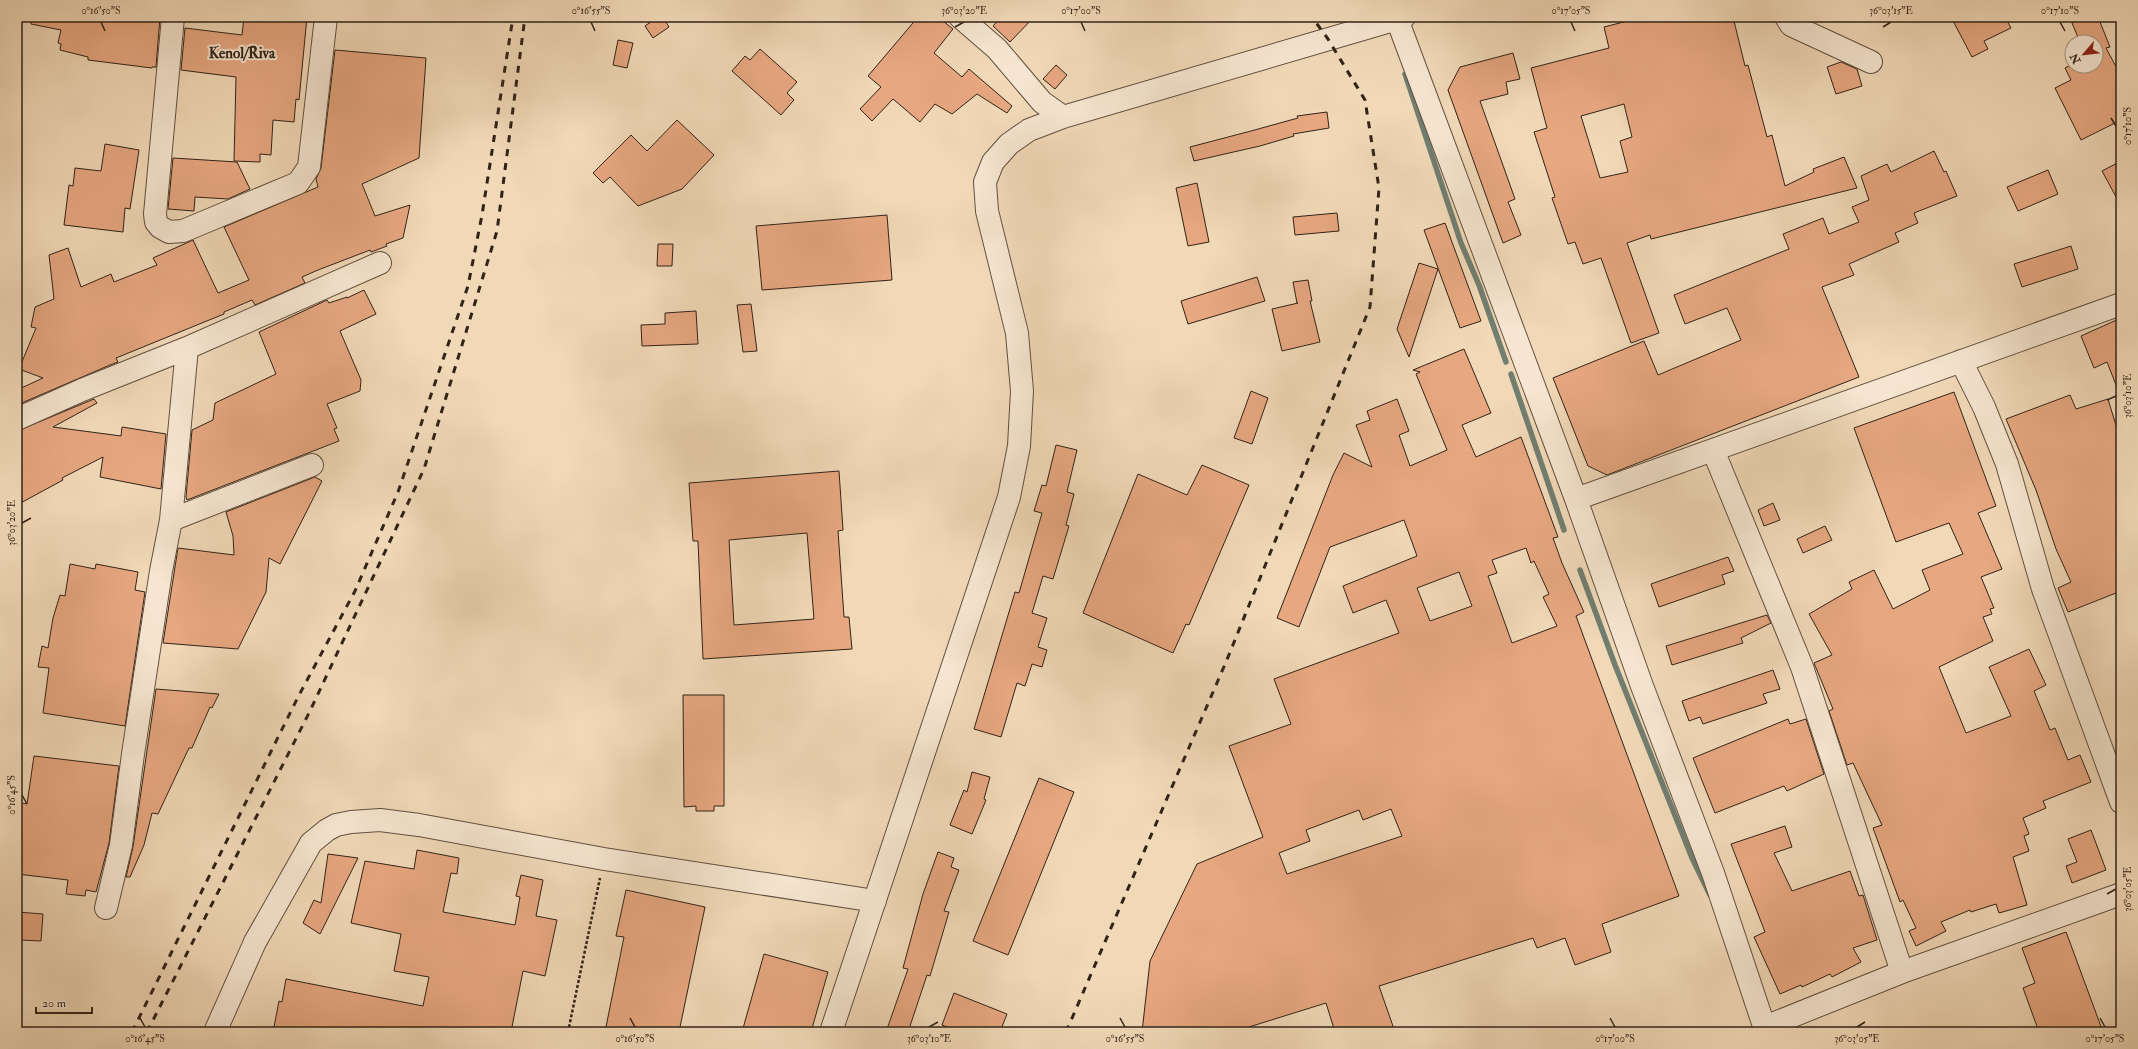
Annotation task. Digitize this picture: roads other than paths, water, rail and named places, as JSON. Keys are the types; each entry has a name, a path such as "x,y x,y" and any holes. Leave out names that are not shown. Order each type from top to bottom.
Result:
{"street":[{"path":"173,17 155,214 156,222 160,227 169,232 176,232 199,224 298,183 309,167 326,17"},
{"path":"960,17 997,49 1042,102 1063,117"},
{"path":"1786,17 1791,25 1871,62"},
{"path":"831,1032 1009,497 1019,446 1022,391 1017,333 987,211 985,182 993,162 1008,144 1029,130 1063,117 1401,18 1576,499 1642,686 1713,873 1765,1029 1902,972 2121,894"},
{"path":"17,419 82,390 187,348 380,263"},
{"path":"1576,499 2121,304"},
{"path":"106,908 121,845 134,746 160,579 171,520 187,348"},
{"path":"1961,361 1984,407 2007,464 2043,589 2121,802"},
{"path":"1713,450 1802,667 1902,972"},
{"path":"171,520 312,465"},
{"path":"215,1032 255,942 311,843 316,837 336,825 351,822 380,820 419,825 604,859 875,901"}],"waterway":[{"path":"1405,74 1461,243 1479,285 1506,362"},
{"path":"1511,374 1564,530"},
{"path":"1580,570 1615,665 1692,858 1710,895"}],"railway":[{"path":"132,1032 298,697 355,591 398,492 468,286 482,215 513,17"},
{"path":"147,1032 309,713 424,469 497,231 525,17"},
{"path":"1066,1032 1226,662 1370,307 1379,188 1365,100 1328,39 1312,17"}],"district":[{"name":"Kenol/Riva","path":"242,53"}]}
